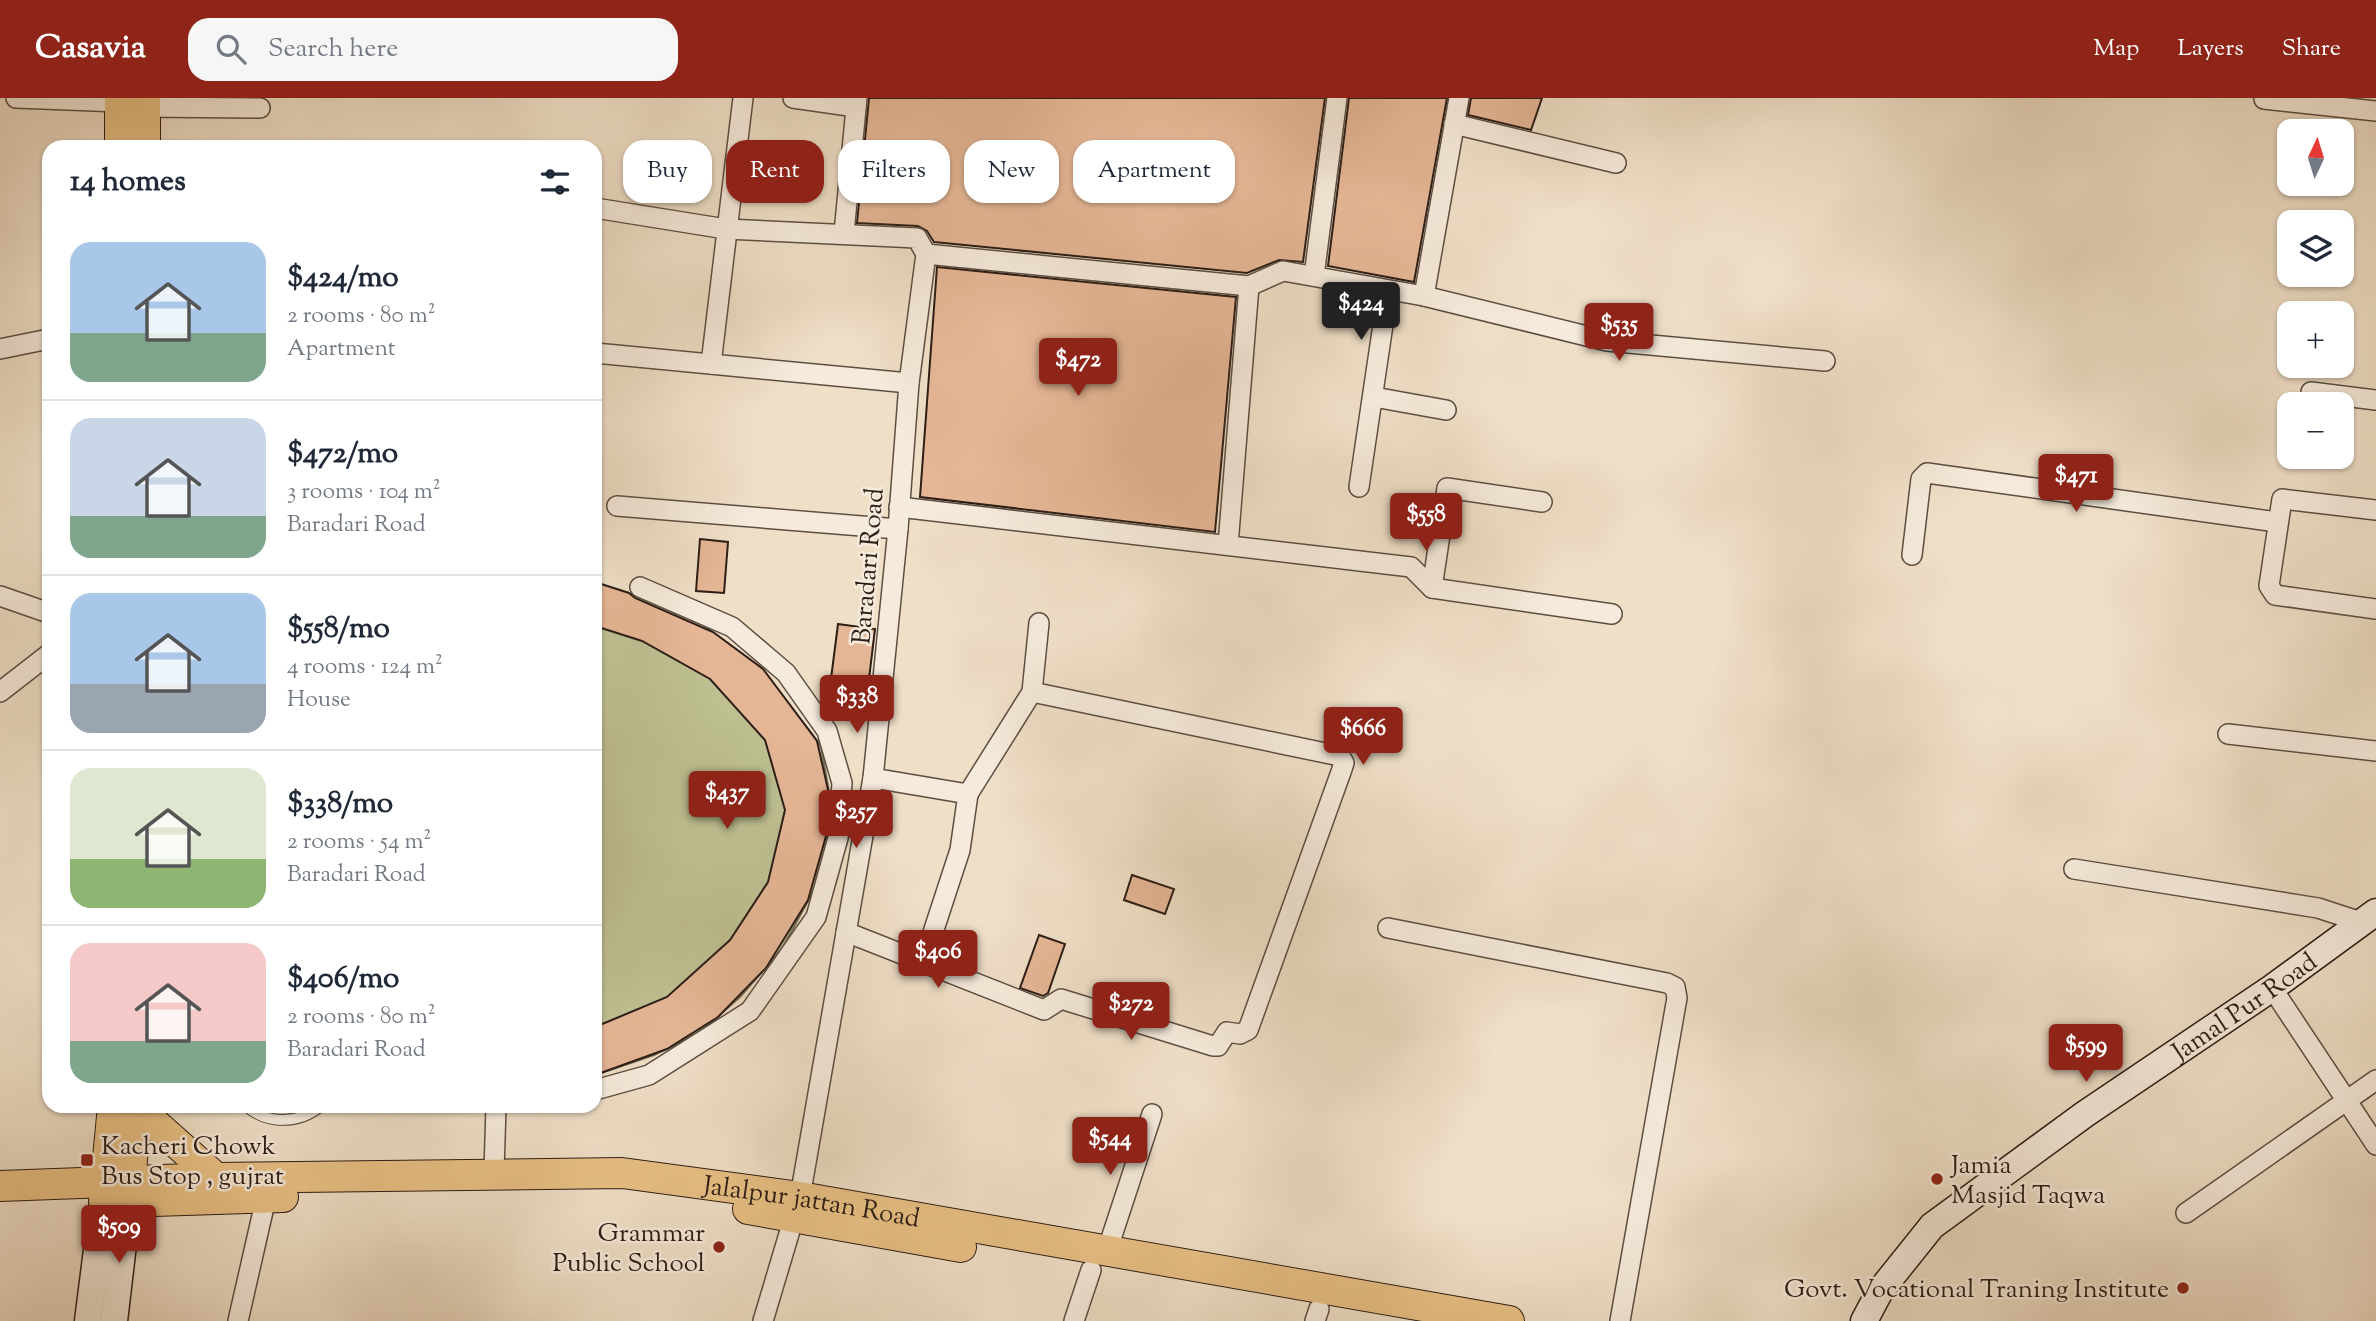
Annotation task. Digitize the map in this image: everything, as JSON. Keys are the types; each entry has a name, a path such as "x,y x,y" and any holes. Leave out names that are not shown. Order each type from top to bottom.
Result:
{"main road":[{"path":"122,140 132,101"},
{"path":"132,101 143,140"},
{"path":"113,1113 117,1192"},
{"path":"117,1192 134,1113"},
{"path":"144,1113 216,1178"},
{"name":"Jalalpur jattan Road","path":"117,1192 216,1178 494,1172 622,1173 1218,1281 1509,1321"},
{"path":"0,1186 117,1192"},
{"name":"Jalalpur jattan Road","path":"117,1192 266,1198 495,1191 622,1192 798,1207"},
{"path":"0,1207 117,1192"},
{"name":"Jalalpur jattan Road","path":"1218,1281 1317,1315 1387,1321"}],"street":[{"path":"16,98 260,108"},
{"path":"711,364 743,98"},
{"path":"793,98 857,102 845,233"},
{"path":"1314,276 1337,98"},
{"path":"1424,296 1460,98"},
{"path":"2264,99 2376,111"},
{"path":"1454,124 1616,163"},
{"path":"602,209 726,229 917,237 926,254 1249,286 1283,271 1424,296 1607,341 1825,361"},
{"name":"Baradari Road","path":"764,1321 798,1207 873,778 898,529 909,383 926,254"},
{"path":"1228,545 1249,286"},
{"path":"1359,487 1388,291"},
{"path":"0,349 42,340"},
{"path":"602,354 909,383"},
{"path":"1374,397 1446,410"},
{"path":"2354,397 2376,400"},
{"path":"1912,555 1922,479 1927,473 2277,522"},
{"path":"1432,588 1447,488 1542,502"},
{"path":"2376,510 2287,498 2280,502 2270,592 2275,595 2376,609"},
{"path":"617,506 898,529"},
{"path":"900,507 1411,567 1432,588 1612,614"},
{"path":"602,1088 649,1075 750,1011 816,918 838,838 842,783 827,731 786,673 732,627 639,587"},
{"path":"0,596 42,611"},
{"path":"923,963 960,850 968,794 1032,692 1040,623"},
{"path":"0,692 42,659"},
{"path":"846,932 1044,1010 1061,999 1213,1046 1218,1046 1227,1032 1240,1034 1248,1030 1344,763 1339,756 1032,692"},
{"path":"2228,734 2376,751"},
{"path":"873,778 968,794"},
{"path":"2074,869 2369,917"},
{"name":"Jamal Pur Road","path":"1864,1321 1880,1291 1932,1226 2084,1114 2272,988 2369,917"},
{"path":"1388,928 1667,983 1675,987 1677,998 1620,1321"},
{"path":"2272,988 2376,1145"},
{"path":"2186,1213 2376,1080"},
{"path":"494,1172 496,1113"},
{"path":"1074,1321 1099,1261 1152,1114"},
{"path":"88,1321 117,1192"},
{"path":"114,1321 117,1192"},
{"path":"238,1321 266,1198"}],"lane":[{"path":"258,1113 269,1119 286,1121 310,1113"}],"green space":[{"path":"602,585 682,609 761,668 821,746 832,810 822,875 782,949 740,997 699,1033 654,1055 602,1073"}],"building":[{"path":"869,98 1325,98 1303,262 1279,260 1247,273 934,242 927,231 918,226 857,223 859,203 950,203 950,140 865,140"},
{"path":"1349,98 1447,98 1414,282 1328,266"},
{"path":"1471,98 1542,98 1531,130 1468,115"},
{"path":"937,267 1236,297 1215,532 920,497"},
{"path":"700,539 728,542 724,593 696,591"},
{"path":"602,584 629,593 713,632 763,669 817,741 829,794 826,836 808,900 766,968 718,1017 667,1049 602,1072 602,1024 667,997 730,940 768,882 785,810 765,740 710,679 642,641 602,628"},
{"path":"838,624 875,629 864,720 831,716 827,710"},
{"path":"1132,875 1174,889 1165,914 1124,900"},
{"path":"1039,935 1065,944 1048,993 1043,996 1020,988"}],"place":[{"name":"Kacheri Chowk Bus Stop , gujrat","path":"87,1160"},
{"name":"Jamia Masjid Taqwa","path":"1937,1179"},
{"name":"Grammar Public School","path":"719,1247"},
{"name":"Govt. Vocational Traning Institute","path":"2183,1288"}]}
